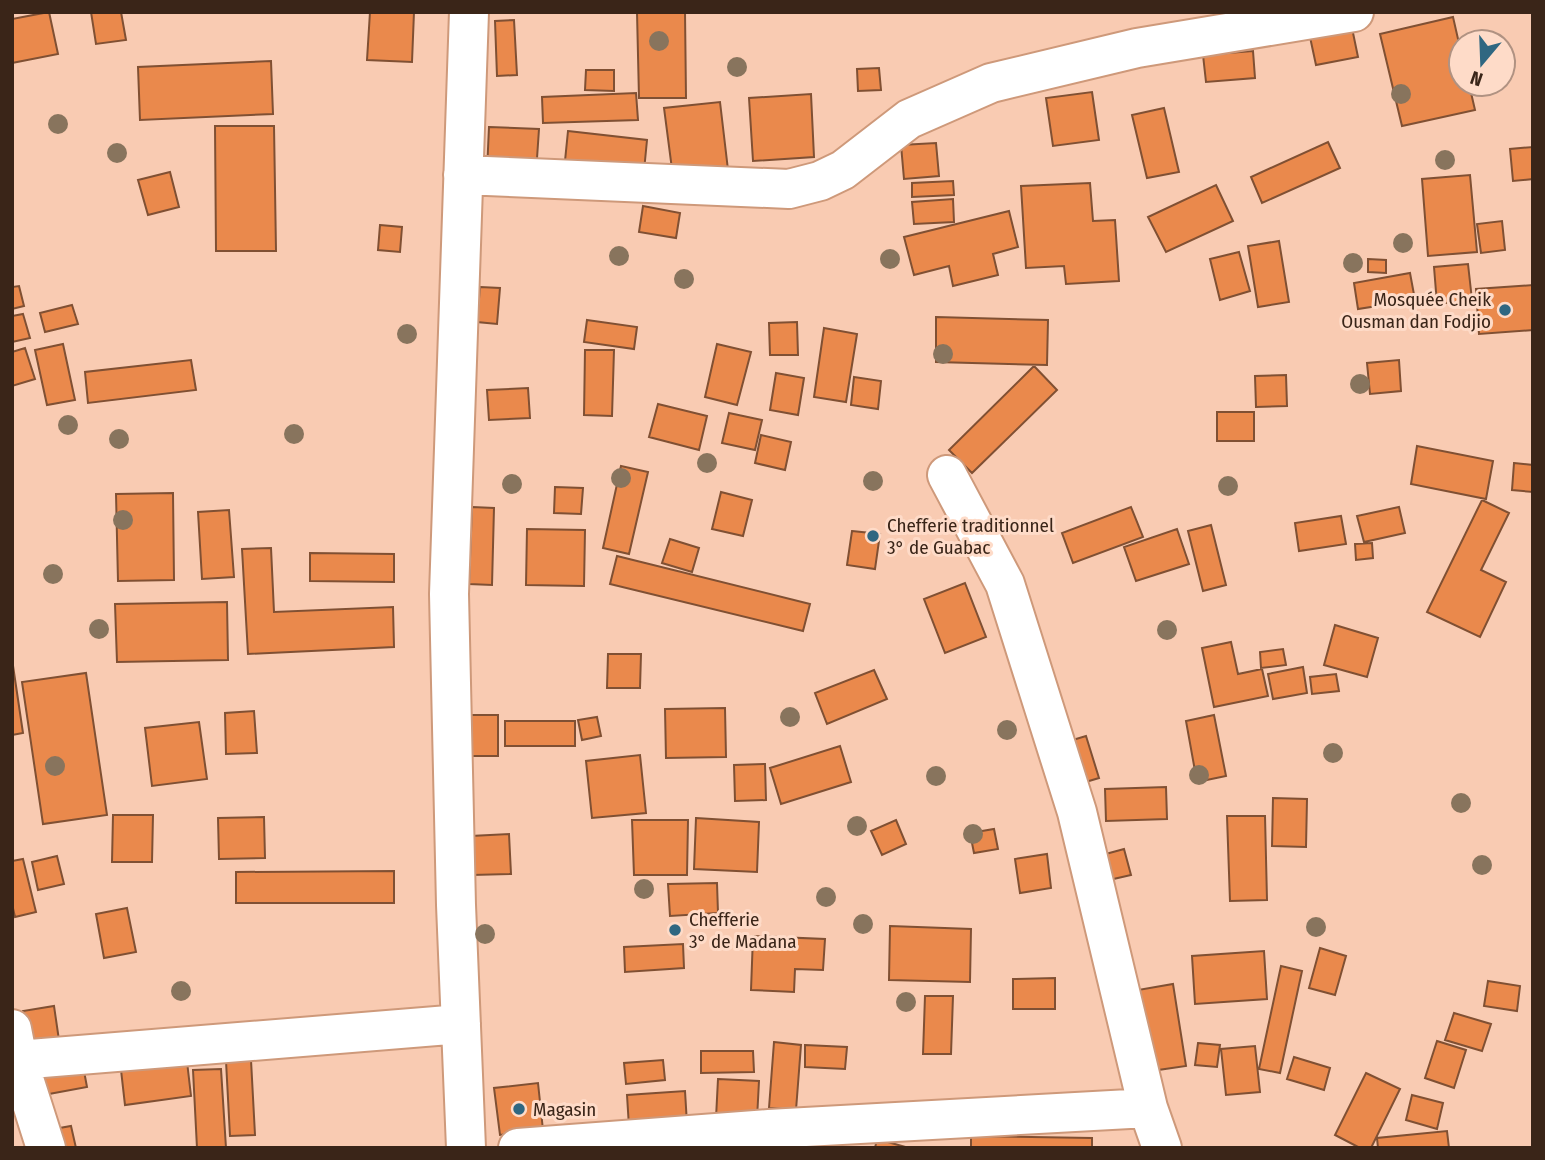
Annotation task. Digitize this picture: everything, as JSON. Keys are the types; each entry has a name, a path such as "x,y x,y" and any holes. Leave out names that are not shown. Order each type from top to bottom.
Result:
{"street":[{"path":"466,1148 449,594 469,12"},
{"path":"463,175 789,189 820,181 843,170 909,119 990,83 1137,48 1354,12"},
{"path":"947,475 1005,584 1077,812 1148,1108 1162,1148"},
{"path":"46,1148 15,1044 461,1024"},
{"path":"517,1148 769,1129 1148,1108"}],"building":[{"path":"49,12 58,54 12,63 12,19"},
{"path":"91,12 121,12 126,40 96,44"},
{"path":"370,12 414,12 412,62 367,60"},
{"path":"637,12 685,12 686,98 639,98"},
{"path":"1453,17 1456,28 1447,28 1447,98 1472,98 1475,110 1402,126 1380,34"},
{"path":"514,20 517,75 497,76 495,21"},
{"path":"1352,28 1358,57 1316,65 1310,37"},
{"path":"1253,51 1255,78 1206,82 1203,55"},
{"path":"271,61 273,114 140,120 138,67"},
{"path":"879,68 881,90 858,91 857,69"},
{"path":"586,70 614,70 614,91 585,90"},
{"path":"1092,92 1099,140 1053,146 1046,98"},
{"path":"636,93 638,120 543,123 542,97"},
{"path":"811,94 814,157 753,161 749,98"},
{"path":"720,102 728,170 673,177 664,108"},
{"path":"1164,108 1179,172 1147,178 1132,115"},
{"path":"215,126 274,126 276,251 216,251"},
{"path":"489,127 539,129 536,173 487,171"},
{"path":"568,131 647,140 644,171 565,161"},
{"path":"1328,142 1340,168 1262,203 1251,177"},
{"path":"936,143 939,176 904,179 901,145"},
{"path":"1533,147 1533,179 1513,181 1510,149"},
{"path":"170,172 179,207 148,215 138,180"},
{"path":"1470,175 1477,252 1428,256 1422,179"},
{"path":"953,181 954,195 912,197 912,183"},
{"path":"1090,183 1093,221 1115,220 1119,281 1066,284 1064,266 1026,268 1021,186"},
{"path":"1216,185 1233,221 1166,252 1148,217"},
{"path":"953,199 954,222 914,224 912,202"},
{"path":"643,206 680,213 676,238 639,232"},
{"path":"1009,211 1018,247 993,254 998,275 953,286 949,266 914,275 904,237"},
{"path":"1502,221 1505,250 1481,253 1477,224"},
{"path":"380,225 402,227 400,252 378,250"},
{"path":"1279,241 1289,302 1258,307 1248,246"},
{"path":"1239,252 1250,291 1220,300 1210,259"},
{"path":"1368,259 1386,260 1386,273 1368,272"},
{"path":"1468,264 1472,300 1437,304 1434,267"},
{"path":"1410,273 1415,300 1358,309 1354,283"},
{"name":"Mosquée Cheik Ousman dan Fodjio","path":"1533,285 1533,330 1479,334 1476,289"},
{"path":"19,286 24,306 12,309 12,287"},
{"path":"480,287 500,288 497,324 477,322"},
{"path":"72,305 78,324 45,332 40,313"},
{"path":"23,314 30,338 12,342 12,316"},
{"path":"936,317 1048,320 1047,365 936,362"},
{"path":"587,320 637,327 634,349 584,342"},
{"path":"797,322 798,355 770,355 769,323"},
{"path":"824,328 857,334 846,402 814,397"},
{"path":"63,344 75,400 47,405 35,350"},
{"path":"717,344 751,352 737,405 705,397"},
{"path":"25,348 35,379 12,386 12,352"},
{"path":"585,350 614,350 612,416 584,415"},
{"path":"191,360 196,390 88,403 85,372"},
{"path":"1399,360 1401,391 1370,394 1367,363"},
{"path":"1034,366 1057,390 972,473 949,450"},
{"path":"776,373 804,378 798,415 770,410"},
{"path":"1286,375 1287,406 1256,407 1255,376"},
{"path":"854,377 881,381 878,409 851,405"},
{"path":"528,388 530,418 489,420 487,390"},
{"path":"658,404 707,416 699,450 649,437"},
{"path":"1217,412 1254,412 1254,441 1217,441"},
{"path":"729,413 762,420 755,450 722,443"},
{"path":"761,435 791,442 785,470 755,463"},
{"path":"1417,446 1493,461 1486,499 1411,484"},
{"path":"1514,463 1533,465 1533,492 1512,490"},
{"path":"621,466 648,472 629,554 603,548"},
{"path":"555,487 583,488 581,514 554,513"},
{"path":"721,492 752,500 743,536 712,529"},
{"path":"173,493 174,580 118,581 116,494"},
{"path":"1482,500 1509,513 1481,570 1506,582 1480,637 1427,612"},
{"path":"472,507 494,508 492,585 469,584"},
{"path":"1131,507 1143,537 1073,563 1062,533"},
{"path":"1399,507 1405,533 1364,542 1357,516"},
{"path":"229,510 234,577 202,579 198,512"},
{"path":"1341,516 1346,544 1299,551 1295,523"},
{"path":"1211,525 1226,585 1203,591 1188,531"},
{"path":"527,529 585,530 584,586 526,585"},
{"path":"1177,529 1189,564 1136,581 1124,547"},
{"path":"852,531 880,534 875,569 847,565"},
{"path":"670,539 699,548 692,572 662,563"},
{"path":"1372,543 1373,558 1356,560 1355,544"},
{"path":"271,548 274,612 393,607 394,647 248,654 242,549"},
{"path":"310,553 394,554 394,582 310,581"},
{"path":"617,556 810,604 803,631 610,584"},
{"path":"965,583 986,637 945,653 924,599"},
{"path":"227,602 228,660 117,662 115,604"},
{"path":"1335,625 1378,638 1367,677 1324,665"},
{"path":"1231,642 1238,674 1262,669 1268,696 1214,707 1202,648"},
{"path":"1283,649 1286,665 1261,668 1260,652"},
{"path":"608,654 641,654 640,688 607,688"},
{"path":"12,659 23,733 12,735"},
{"path":"1303,667 1307,693 1273,699 1268,674"},
{"path":"874,670 887,699 827,724 815,693"},
{"path":"86,673 107,815 43,824 22,682"},
{"path":"1336,674 1339,691 1312,694 1310,677"},
{"path":"725,708 726,757 666,758 665,709"},
{"path":"254,711 257,753 226,754 225,713"},
{"path":"471,715 498,715 498,756 472,756"},
{"path":"1214,715 1226,776 1197,782 1186,721"},
{"path":"597,717 601,736 582,740 578,720"},
{"path":"505,721 575,721 575,746 505,746"},
{"path":"199,722 207,779 152,786 145,728"},
{"path":"1086,736 1099,778 1069,787 1056,745"},
{"path":"840,746 851,782 781,804 770,768"},
{"path":"640,755 646,813 592,818 586,761"},
{"path":"765,764 766,800 735,801 734,765"},
{"path":"1166,787 1167,819 1106,821 1105,789"},
{"path":"1273,798 1307,799 1306,847 1272,846"},
{"path":"113,815 153,815 152,862 112,862"},
{"path":"1227,816 1265,816 1267,900 1230,901"},
{"path":"264,817 265,858 219,859 218,818"},
{"path":"696,818 759,822 757,872 694,869"},
{"path":"632,820 688,820 687,875 634,875"},
{"path":"896,820 906,844 882,855 871,831"},
{"path":"994,829 998,849 974,853 970,833"},
{"path":"509,834 511,874 472,875 471,836"},
{"path":"1124,849 1131,875 1109,880 1102,855"},
{"path":"1047,854 1051,888 1020,893 1015,859"},
{"path":"57,856 64,884 38,890 32,862"},
{"path":"23,859 36,912 15,917 12,904 12,861"},
{"path":"394,871 394,903 236,903 236,872"},
{"path":"717,883 718,913 670,916 668,884"},
{"path":"127,908 136,952 104,958 96,914"},
{"path":"890,926 971,929 970,982 889,980"},
{"path":"753,936 825,939 823,970 795,969 794,992 751,990"},
{"path":"683,944 684,968 625,972 624,947"},
{"path":"1320,948 1346,956 1335,995 1309,988"},
{"path":"1264,951 1267,999 1195,1004 1192,956"},
{"path":"1281,966 1302,971 1280,1073 1259,1069"},
{"path":"1055,978 1055,1009 1013,1009 1013,979"},
{"path":"1488,981 1520,986 1517,1011 1484,1006"},
{"path":"1173,984 1186,1066 1151,1071 1138,990"},
{"path":"925,996 953,996 951,1054 923,1054"},
{"path":"54,1006 60,1047 30,1051 23,1011"},
{"path":"1454,1013 1491,1024 1482,1051 1445,1040"},
{"path":"1437,1041 1466,1050 1454,1088 1425,1078"},
{"path":"774,1042 801,1045 796,1110 769,1108"},
{"path":"1198,1043 1220,1045 1217,1067 1195,1065"},
{"path":"805,1045 847,1047 845,1069 805,1067"},
{"path":"1255,1046 1260,1092 1226,1095 1221,1049"},
{"path":"701,1051 753,1051 754,1072 701,1073"},
{"path":"186,1053 191,1096 125,1105 120,1061"},
{"path":"81,1055 87,1087 38,1096 32,1064"},
{"path":"1294,1057 1330,1068 1324,1090 1287,1079"},
{"path":"251,1060 255,1135 230,1136 226,1061"},
{"path":"663,1060 665,1080 626,1084 624,1063"},
{"path":"221,1069 226,1148 197,1148 193,1070"},
{"path":"1366,1073 1400,1089 1371,1148 1360,1148 1335,1135"},
{"path":"718,1079 759,1081 757,1119 716,1118"},
{"name":"Magasin","path":"538,1083 543,1130 500,1135 494,1088"},
{"path":"685,1091 687,1124 629,1127 627,1095"},
{"path":"1412,1095 1443,1103 1437,1129 1406,1120"},
{"path":"71,1126 76,1148 51,1148 48,1130"},
{"path":"1447,1131 1449,1148 1378,1148 1377,1138"},
{"path":"971,1136 1092,1138 1092,1148 971,1148"},
{"path":"877,1139 909,1148 875,1148"}],"place":[{"name":"Mosquée Cheik Ousman dan Fodjio","path":"1505,310"},
{"name":"Chefferie traditionnel 3° de Guabac","path":"873,536"},
{"name":"Chefferie 3° de Madana","path":"675,930"},
{"name":"Magasin","path":"519,1109"}]}
